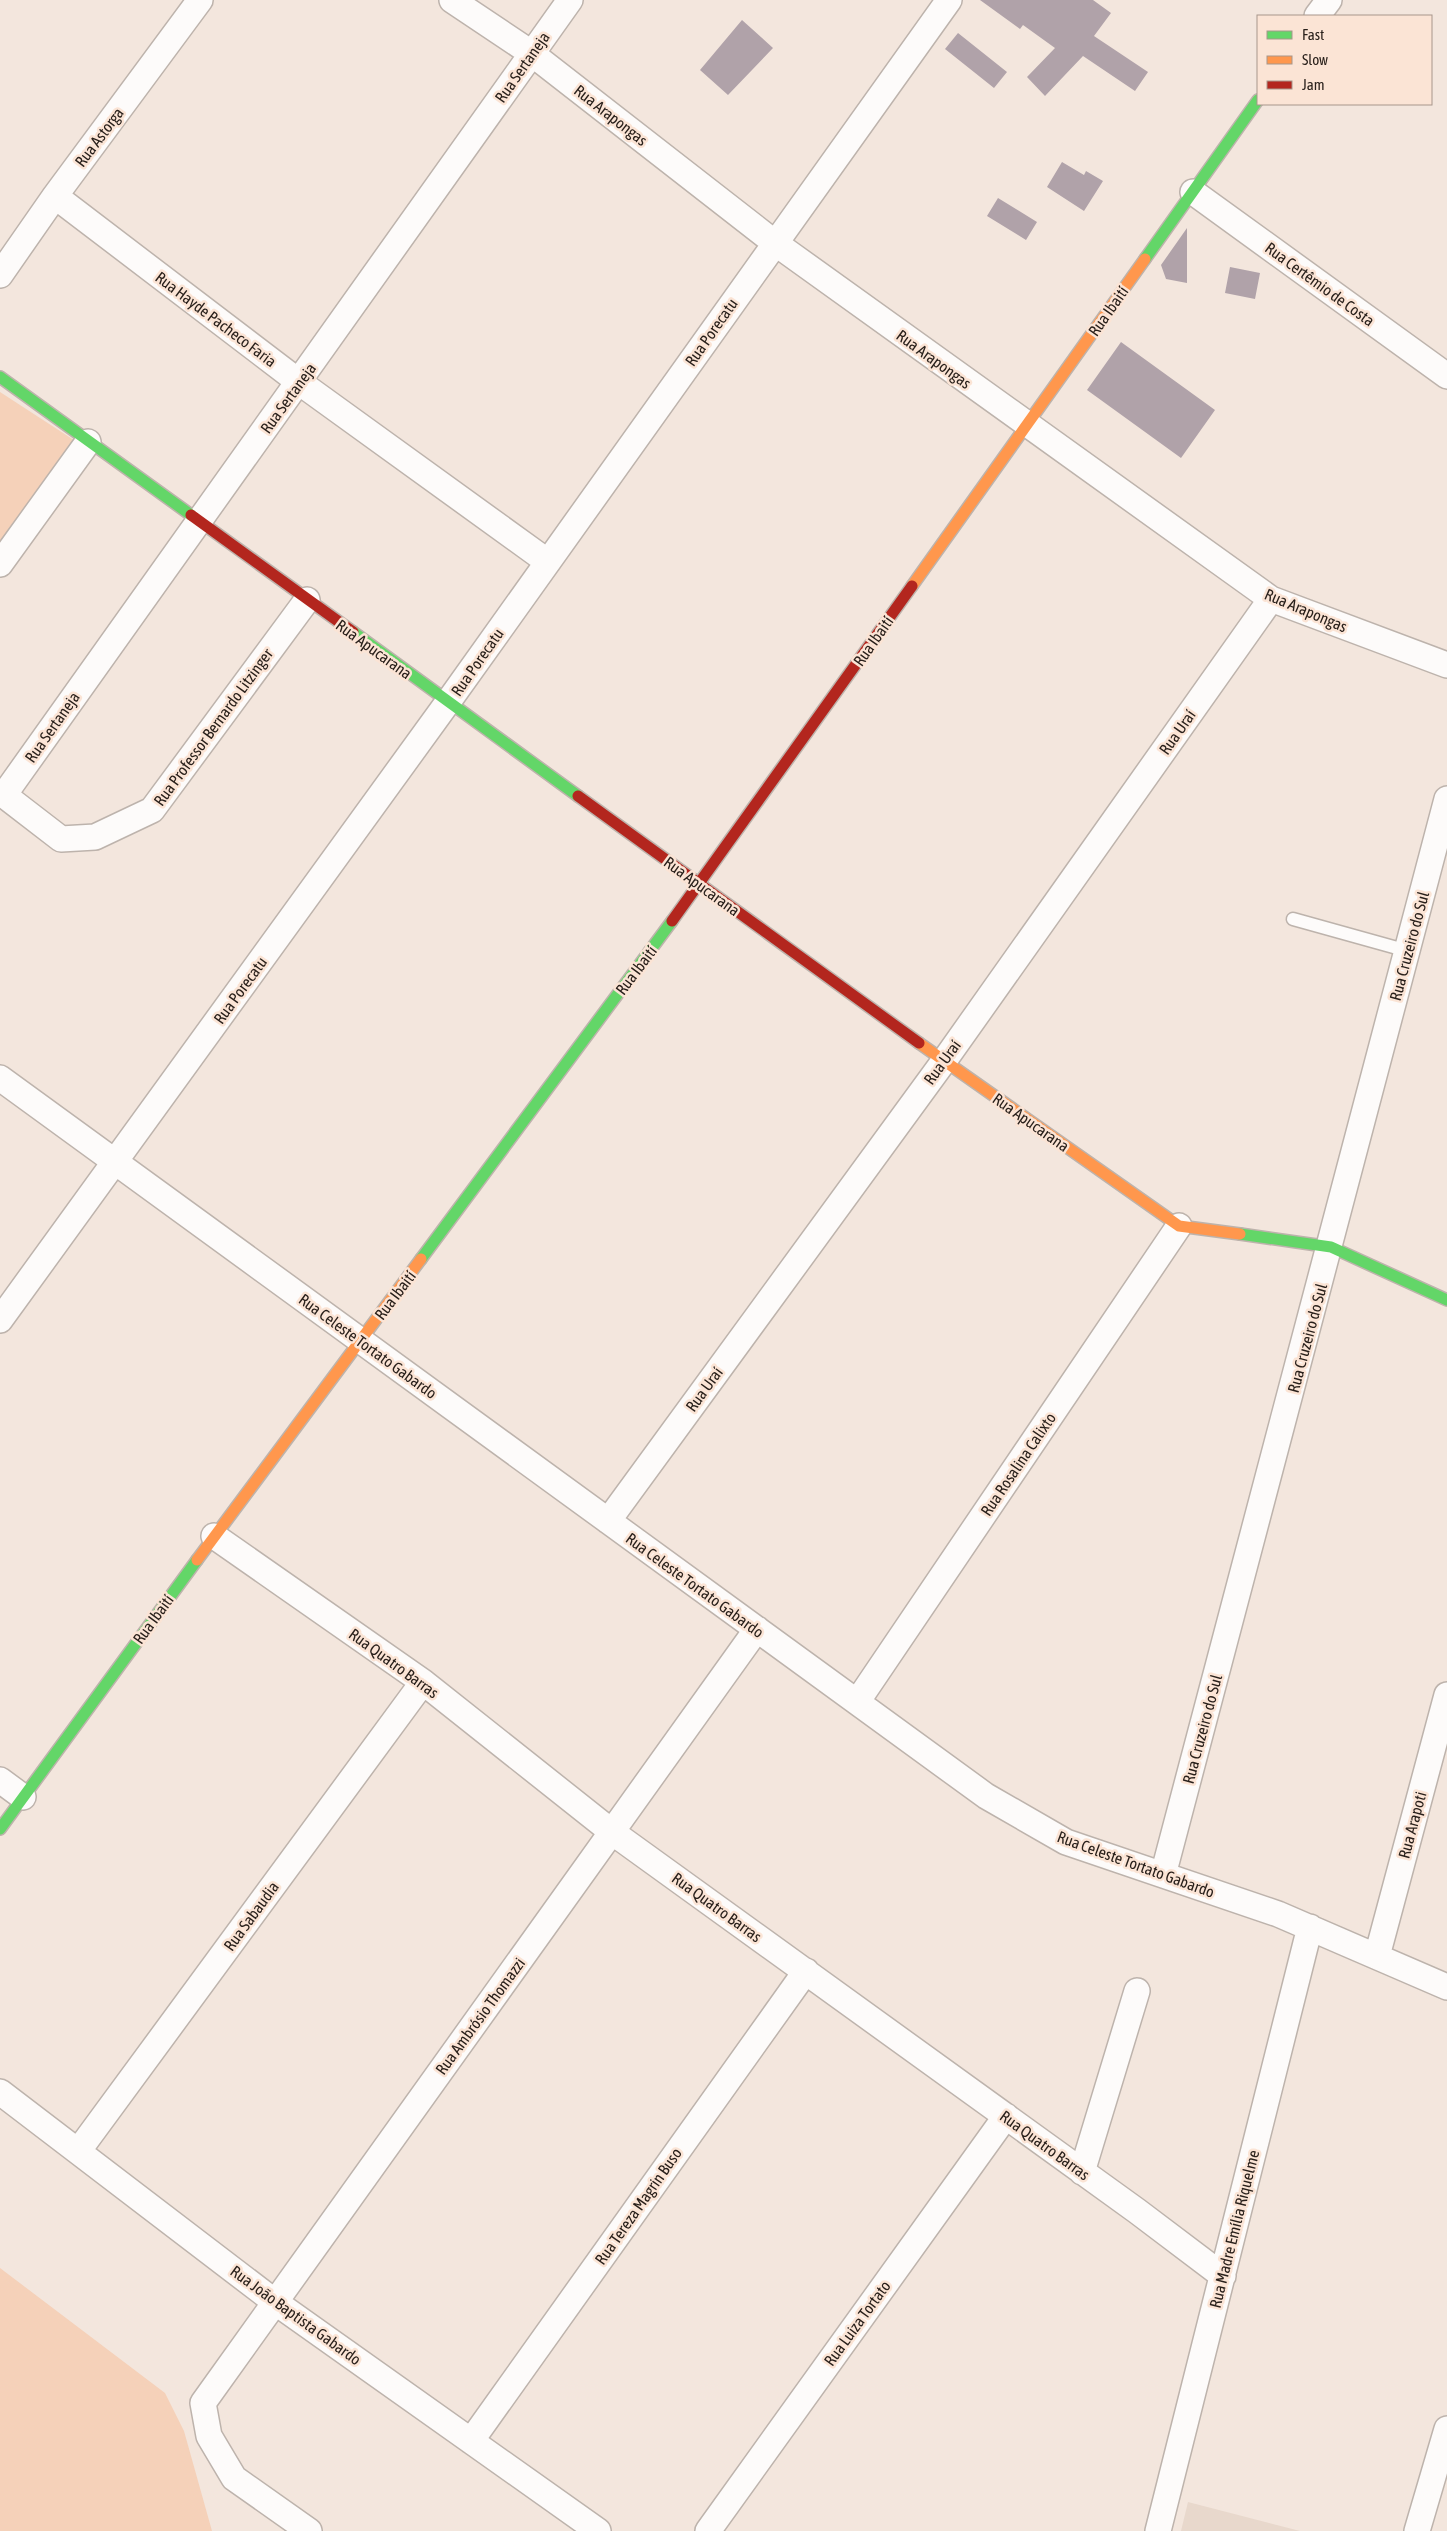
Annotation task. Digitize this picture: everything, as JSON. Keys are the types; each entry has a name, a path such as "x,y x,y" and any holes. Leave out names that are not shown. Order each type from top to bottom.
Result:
{"street":[{"name":"Rua Astorga","path":"0,275 55,196 200,0"},
{"name":"Rua Arapongas","path":"452,0 531,53 775,243 1027,426 1271,599 1447,665"},
{"name":"Rua Sertaneja","path":"2,793 299,382 570,0"},
{"name":"Rua Porecatu","path":"0,1320 448,702 949,0"},
{"path":"1318,15 1329,0"},
{"name":"Rua Ibaití","path":"0,1829 214,1536 700,884 1257,101"},
{"name":"Rua Certêmio de Costa","path":"1193,192 1447,376"},
{"name":"Rua Hayde Pacheco Faria","path":"55,196 299,382 548,562"},
{"name":"Rua Apucarana","path":"0,377 944,1061 1179,1226 1331,1246 1447,1300"},
{"path":"0,564 88,442"},
{"name":"Rua Uraí","path":"608,1521 944,1061 1271,599"},
{"name":"Rua Professor Bernardo Litzinger","path":"2,793 61,839 95,837 152,810 307,600"},
{"name":"Rua Cruzeiro do Sul","path":"1163,1875 1331,1246 1447,799"},
{"name":"Rua Celeste Tortato Gabardo","path":"0,1078 986,1796 1066,1842 1278,1914 1447,1987"},
{"name":"Rua Rosalina Calixto","path":"857,1702 1179,1226"},
{"name":"Rua Quatro Barras","path":"214,1536 423,1682 612,1832 1006,2116 1222,2276"},
{"name":"Rua Ambrósio Thomazzi","path":"309,2531 234,2478 210,2436 204,2403 757,1629"},
{"name":"Rua Sabaudia","path":"79,2150 423,1682"},
{"name":"Rua Arapoti","path":"1377,1956 1447,1695"},
{"path":"0,1780 23,1797"},
{"name":"Rua Madre Emília Riquelme","path":"1158,2531 1310,1927"},
{"name":"Rua Tereza Magrin Buso","path":"471,2441 806,1971"},
{"path":"1082,2172 1137,1991"},
{"name":"Rua João Baptista Gabardo","path":"0,2092 79,2150 275,2302 598,2531"},
{"name":"Rua Luiza Tortato","path":"708,2531 1006,2116"},
{"path":"1417,2531 1447,2429"}],"lane":[{"path":"1293,919 1408,951"}],"shaded area":[{"path":"0,392 80,444 0,546"},
{"path":"0,2268 165,2393 184,2431 212,2531 0,2531"},
{"path":"1188,2502 1300,2531 1181,2531"}],"building":[{"path":"980,0 1093,0 1111,13 1094,36 1148,72 1135,91 1083,56 1045,96 1027,77 1055,48 1023,25 1020,29"},
{"path":"742,20 773,48 728,95 700,70"},
{"path":"958,33 1007,72 994,88 945,49"},
{"path":"1062,162 1084,175 1086,171 1103,181 1084,211 1047,187"},
{"path":"998,198 1037,222 1026,240 987,216"},
{"path":"1187,228 1187,283 1166,279 1161,265"},
{"path":"1230,267 1260,273 1255,299 1225,293"},
{"path":"1121,342 1215,410 1181,458 1087,390"}],"traffic: fast":[{"path":"1145,259 1257,101"},
{"path":"0,377 191,515"},
{"path":"353,632 578,796"},
{"path":"421,1259 672,921"},
{"path":"1240,1234 1331,1247 1447,1300"},
{"path":"0,1829 197,1560"}],"traffic: slow":[{"path":"912,586 1145,259"},
{"path":"919,1043 1179,1226 1240,1234"},
{"path":"197,1560 421,1259"}],"traffic: jam":[{"path":"191,515 353,632"},
{"path":"672,921 912,586"},
{"path":"578,796 919,1043"}]}
